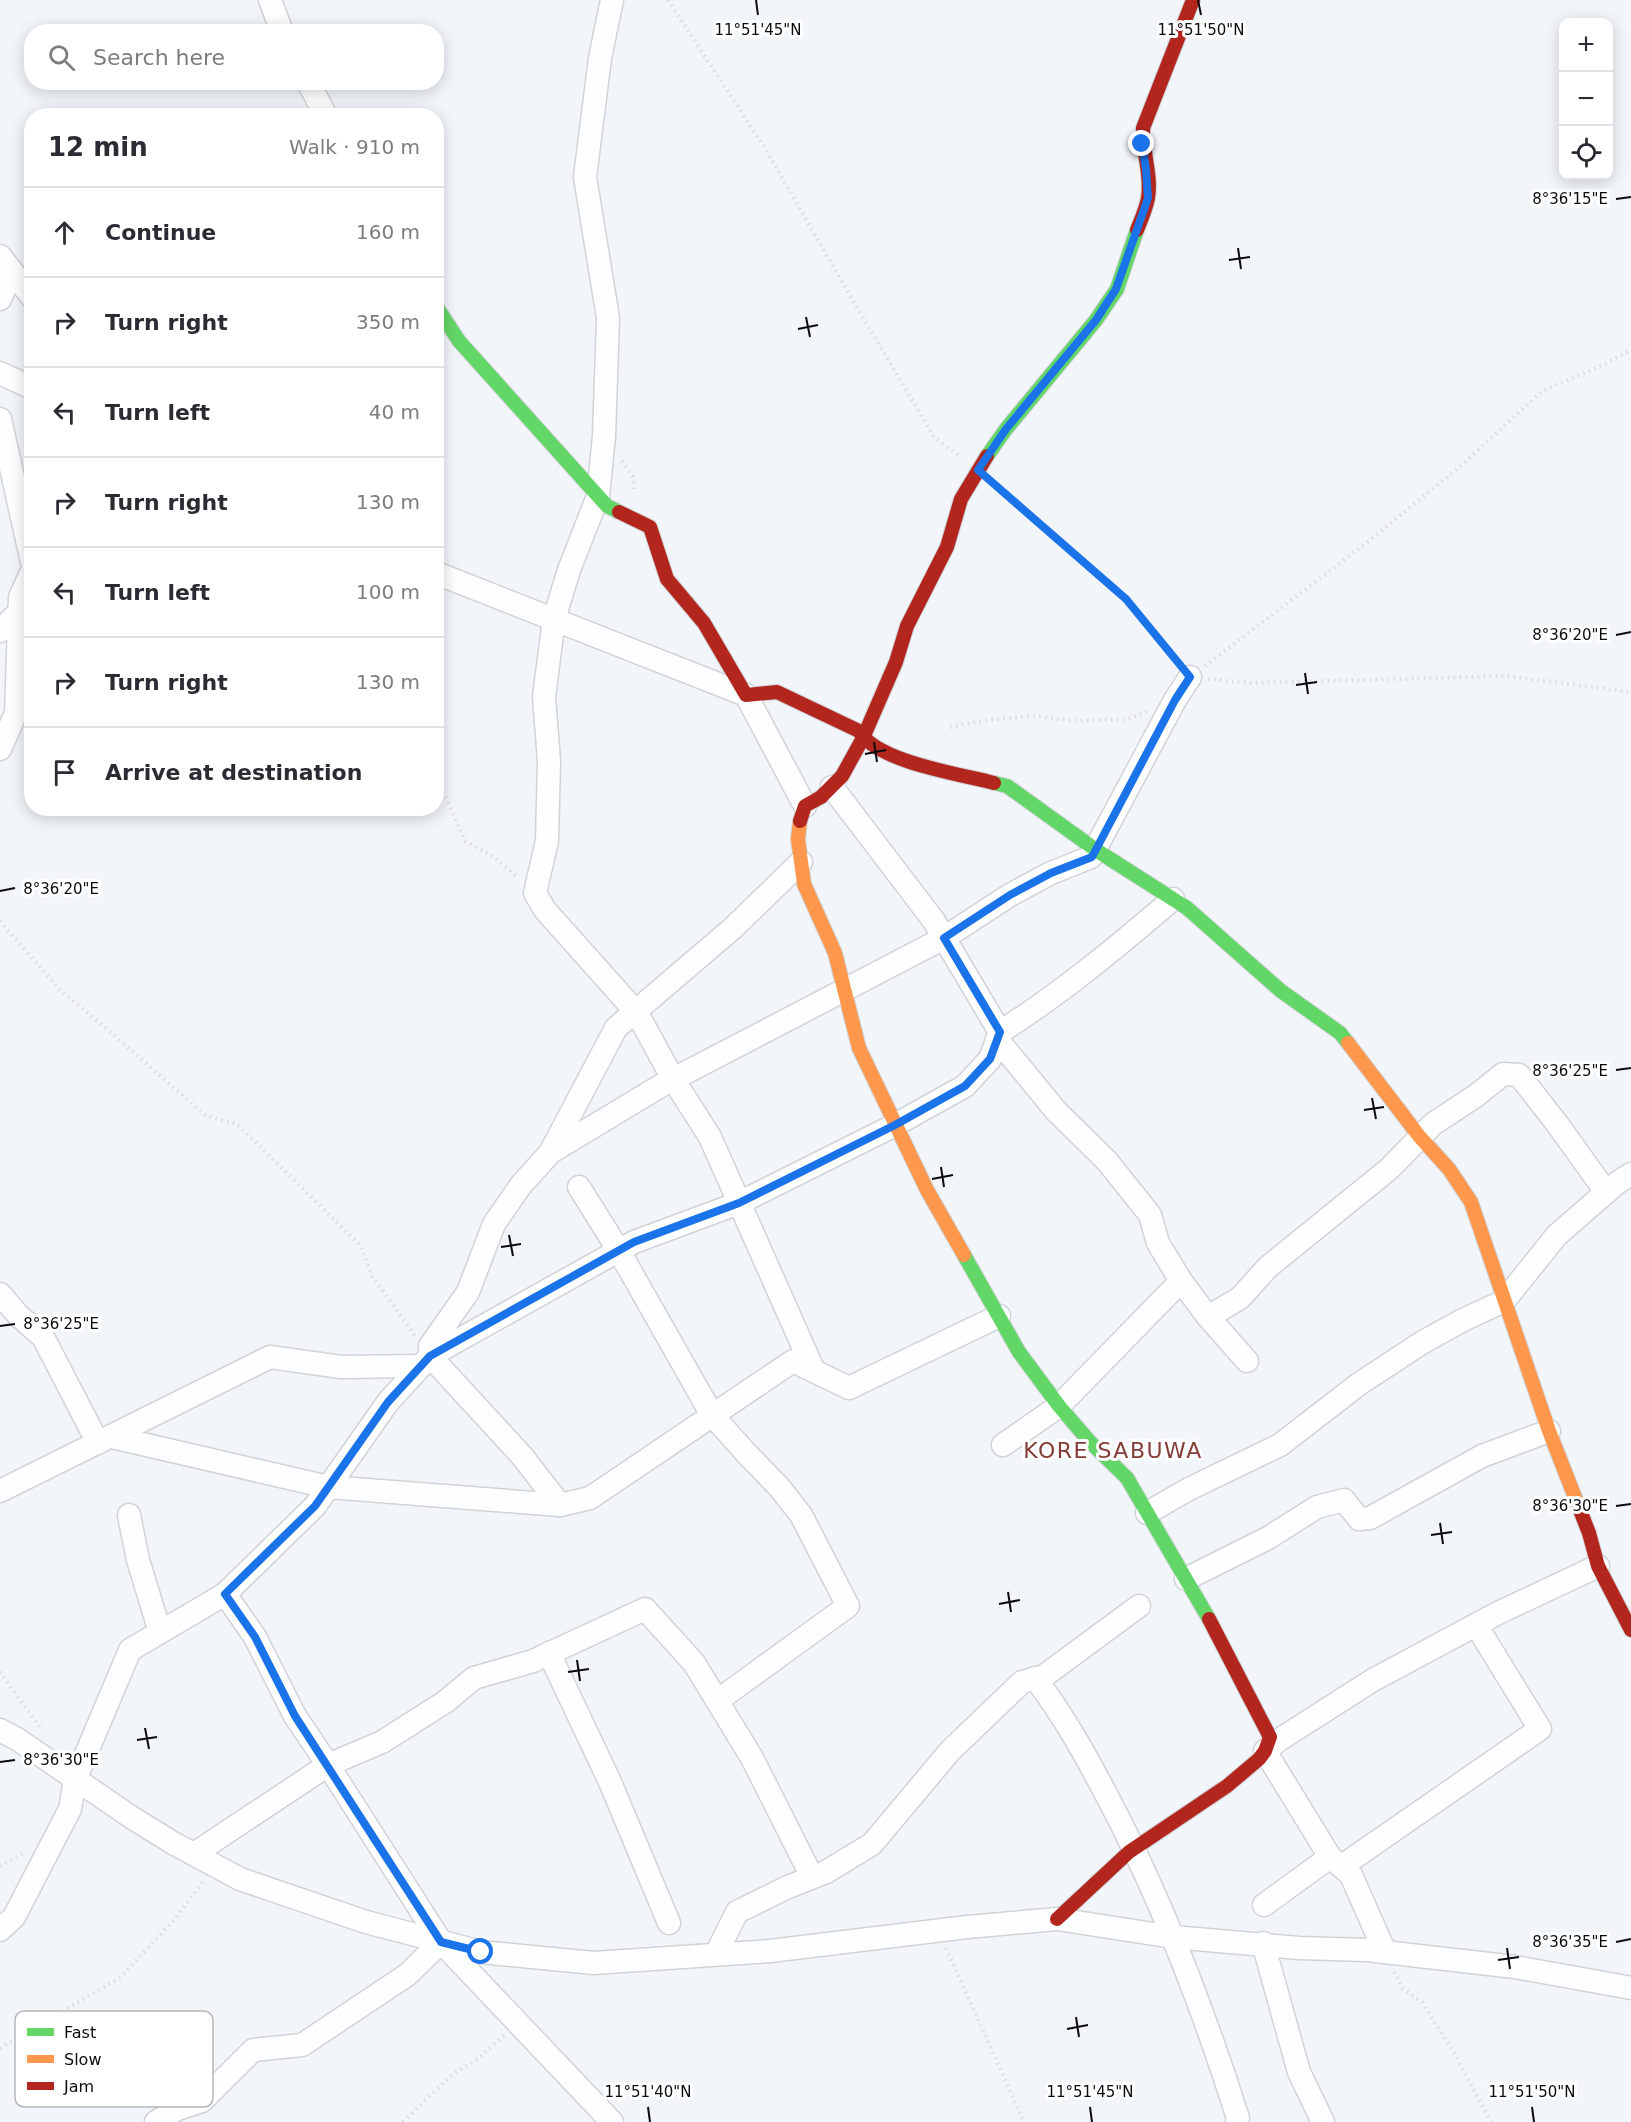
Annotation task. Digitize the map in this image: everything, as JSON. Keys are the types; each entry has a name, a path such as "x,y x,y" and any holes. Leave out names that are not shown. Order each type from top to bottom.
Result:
{"street":[{"path":"270,0 279,24"},
{"path":"612,0 600,58 585,177 608,318 604,436 598,496 569,570 554,619 544,697 549,760 547,841 536,892 545,910 637,1013 673,1079 710,1137 814,1371"},
{"path":"1193,0 1143,128 1142,144 1148,198 1116,289 1096,320 1006,429 961,499 947,547 907,626 896,662 863,738 842,776 821,797 805,806 800,818 798,839 804,884 835,953 859,1048 927,1190 1019,1352 1059,1406 1090,1442 1127,1478 1186,1579 1270,1737 1265,1751"},
{"path":"312,90 322,108"},
{"path":"6,264 24,287"},
{"path":"0,299 6,264"},
{"path":"444,318 459,341 607,506 650,527 667,579 704,623 746,695 805,806"},
{"path":"0,373 24,384"},
{"path":"0,419 24,526"},
{"path":"444,576 746,695 777,692 859,732 863,738 897,759 1007,786 1096,850 1187,908 1281,991 1340,1033 1419,1136 1449,1169 1471,1202 1549,1431 1589,1533 1598,1566 1631,1630"},
{"path":"0,749 16,713 20,597 24,588"},
{"path":"0,632 20,611"},
{"path":"550,1152 673,1079 944,938 1010,895 1051,873 1092,857 1175,700 1190,677"},
{"path":"832,787 934,921 999,1035 1057,1112 1107,1161 1150,1215 1158,1244 1181,1281 1208,1317 1247,1361"},
{"path":"426,1361 430,1346 468,1292 494,1224 521,1185 550,1152 616,1028 637,1013 734,928 801,862"},
{"path":"0,1930 14,1917 70,1809 75,1780 130,1650 225,1594 315,1506 388,1402 426,1361 634,1242 739,1203 895,1125 965,1086 990,1059 999,1035 1089,969 1173,899"},
{"path":"1208,1317 1240,1298 1268,1267 1389,1168 1432,1124 1477,1095 1503,1074 1519,1075 1606,1192"},
{"path":"1147,1513 1189,1489 1280,1445 1359,1384 1423,1342 1504,1301 1557,1235 1606,1192 1631,1174"},
{"path":"579,1187 619,1251 712,1415 779,1486 801,1515 848,1606 717,1701"},
{"path":"1003,1445 1059,1406 1181,1281"},
{"path":"0,1294 19,1316 44,1337 105,1440 328,1487 560,1505 590,1498 793,1361 849,1388 999,1316"},
{"path":"0,1491 270,1357 341,1367 426,1361 522,1456 560,1505"},
{"path":"1186,1579 1268,1538 1317,1507 1344,1500 1359,1519 1370,1518 1482,1456 1549,1431"},
{"path":"129,1515 138,1560 160,1632"},
{"path":"1058,1919 1134,1848 1227,1786 1279,1740 1373,1680 1476,1625 1598,1566"},
{"path":"225,1594 255,1637 295,1716 441,1942 612,2122"},
{"path":"716,1954 737,1912 788,1887 826,1872 872,1844 950,1750 1022,1682 1044,1676 1139,1606"},
{"path":"194,1854 328,1765 382,1742 446,1702 474,1678 533,1661 645,1609 694,1664 752,1758 812,1877"},
{"path":"1264,1905 1336,1862 1540,1729 1476,1625"},
{"path":"549,1653 610,1782 669,1923"},
{"path":"1035,1678 1057,1707 1134,1848 1173,1937 1213,2039 1238,2118 1237,2122"},
{"path":"0,1730 17,1739 131,1817 240,1879 366,1922 481,1952 594,1963 838,1944 1058,1919 1173,1937 1263,1943 1299,1948 1385,1952 1515,1967 1631,1988"},
{"path":"1265,1751 1336,1862 1351,1875 1385,1952"},
{"path":"213,2090 253,2050 302,2045 407,1975 441,1942"},
{"path":"1263,1943 1299,2072 1323,2122"},
{"path":"156,2122 183,2107"}],"path":[{"path":"668,0 766,150 934,437 978,470 1126,599 1190,677 1251,683 1506,676 1631,692"},
{"path":"1190,677 1365,544 1462,465 1542,391 1603,365 1631,350"},
{"path":"604,436 633,477 636,520"},
{"path":"950,727 988,720 1033,716 1077,722 1128,719 1175,700"},
{"path":"444,793 465,841 494,857 536,892"},
{"path":"0,921 60,990 206,1116 237,1124 361,1246 372,1276 426,1361"},
{"path":"0,1672 42,1730"},
{"path":"63,2011 121,1977 173,1921 215,1865"},
{"path":"938,1931 1024,2122"},
{"path":"1385,1952 1402,1988 1422,2002 1453,2051 1491,2122"},
{"path":"403,2122 453,2074 475,2061 493,2046 517,2021"},
{"path":"0,2048 15,2039"}],"traffic: fast":[{"path":"987,456 1006,429 1096,320 1117,289 1137,230"},
{"path":"444,318 459,341 607,506 619,512"},
{"path":"994,783 1007,786 1096,850 1187,908 1281,991 1340,1033 1348,1043"},
{"path":"964,1255 1019,1352 1059,1406 1090,1442 1127,1478 1209,1619"}],"traffic: slow":[{"path":"800,821 798,839 804,884 835,953 859,1048 927,1190 964,1255"},
{"path":"1348,1043 1419,1136 1449,1169 1471,1202 1549,1431 1578,1505"}],"traffic: jam":[{"path":"1137,230 1146,206 1149,189 1143,128 1193,0"},
{"path":"800,821 805,806 821,797 842,776 863,738 896,662 907,626 947,547 961,499 987,456"},
{"path":"619,512 650,527 667,579 704,623 746,695 777,692 859,731 869,742 901,759 994,783"},
{"path":"1578,1505 1598,1566 1631,1630"},
{"path":"1057,1919 1129,1852 1227,1786 1259,1759 1265,1751 1270,1737 1209,1619"}],"district":[{"name":"KORE SABUWA","path":"1113,1450"}],"route":[{"path":"481,1952 441,1942 295,1716 255,1637 225,1594 315,1506 388,1402 430,1356 634,1242 739,1203 895,1125 965,1086 990,1059 1000,1032 944,938 1010,895 1051,873 1092,857 1175,700 1190,677 1126,599 1045,531 978,470 1006,429 1096,320 1116,289 1148,198 1142,144"}]}
